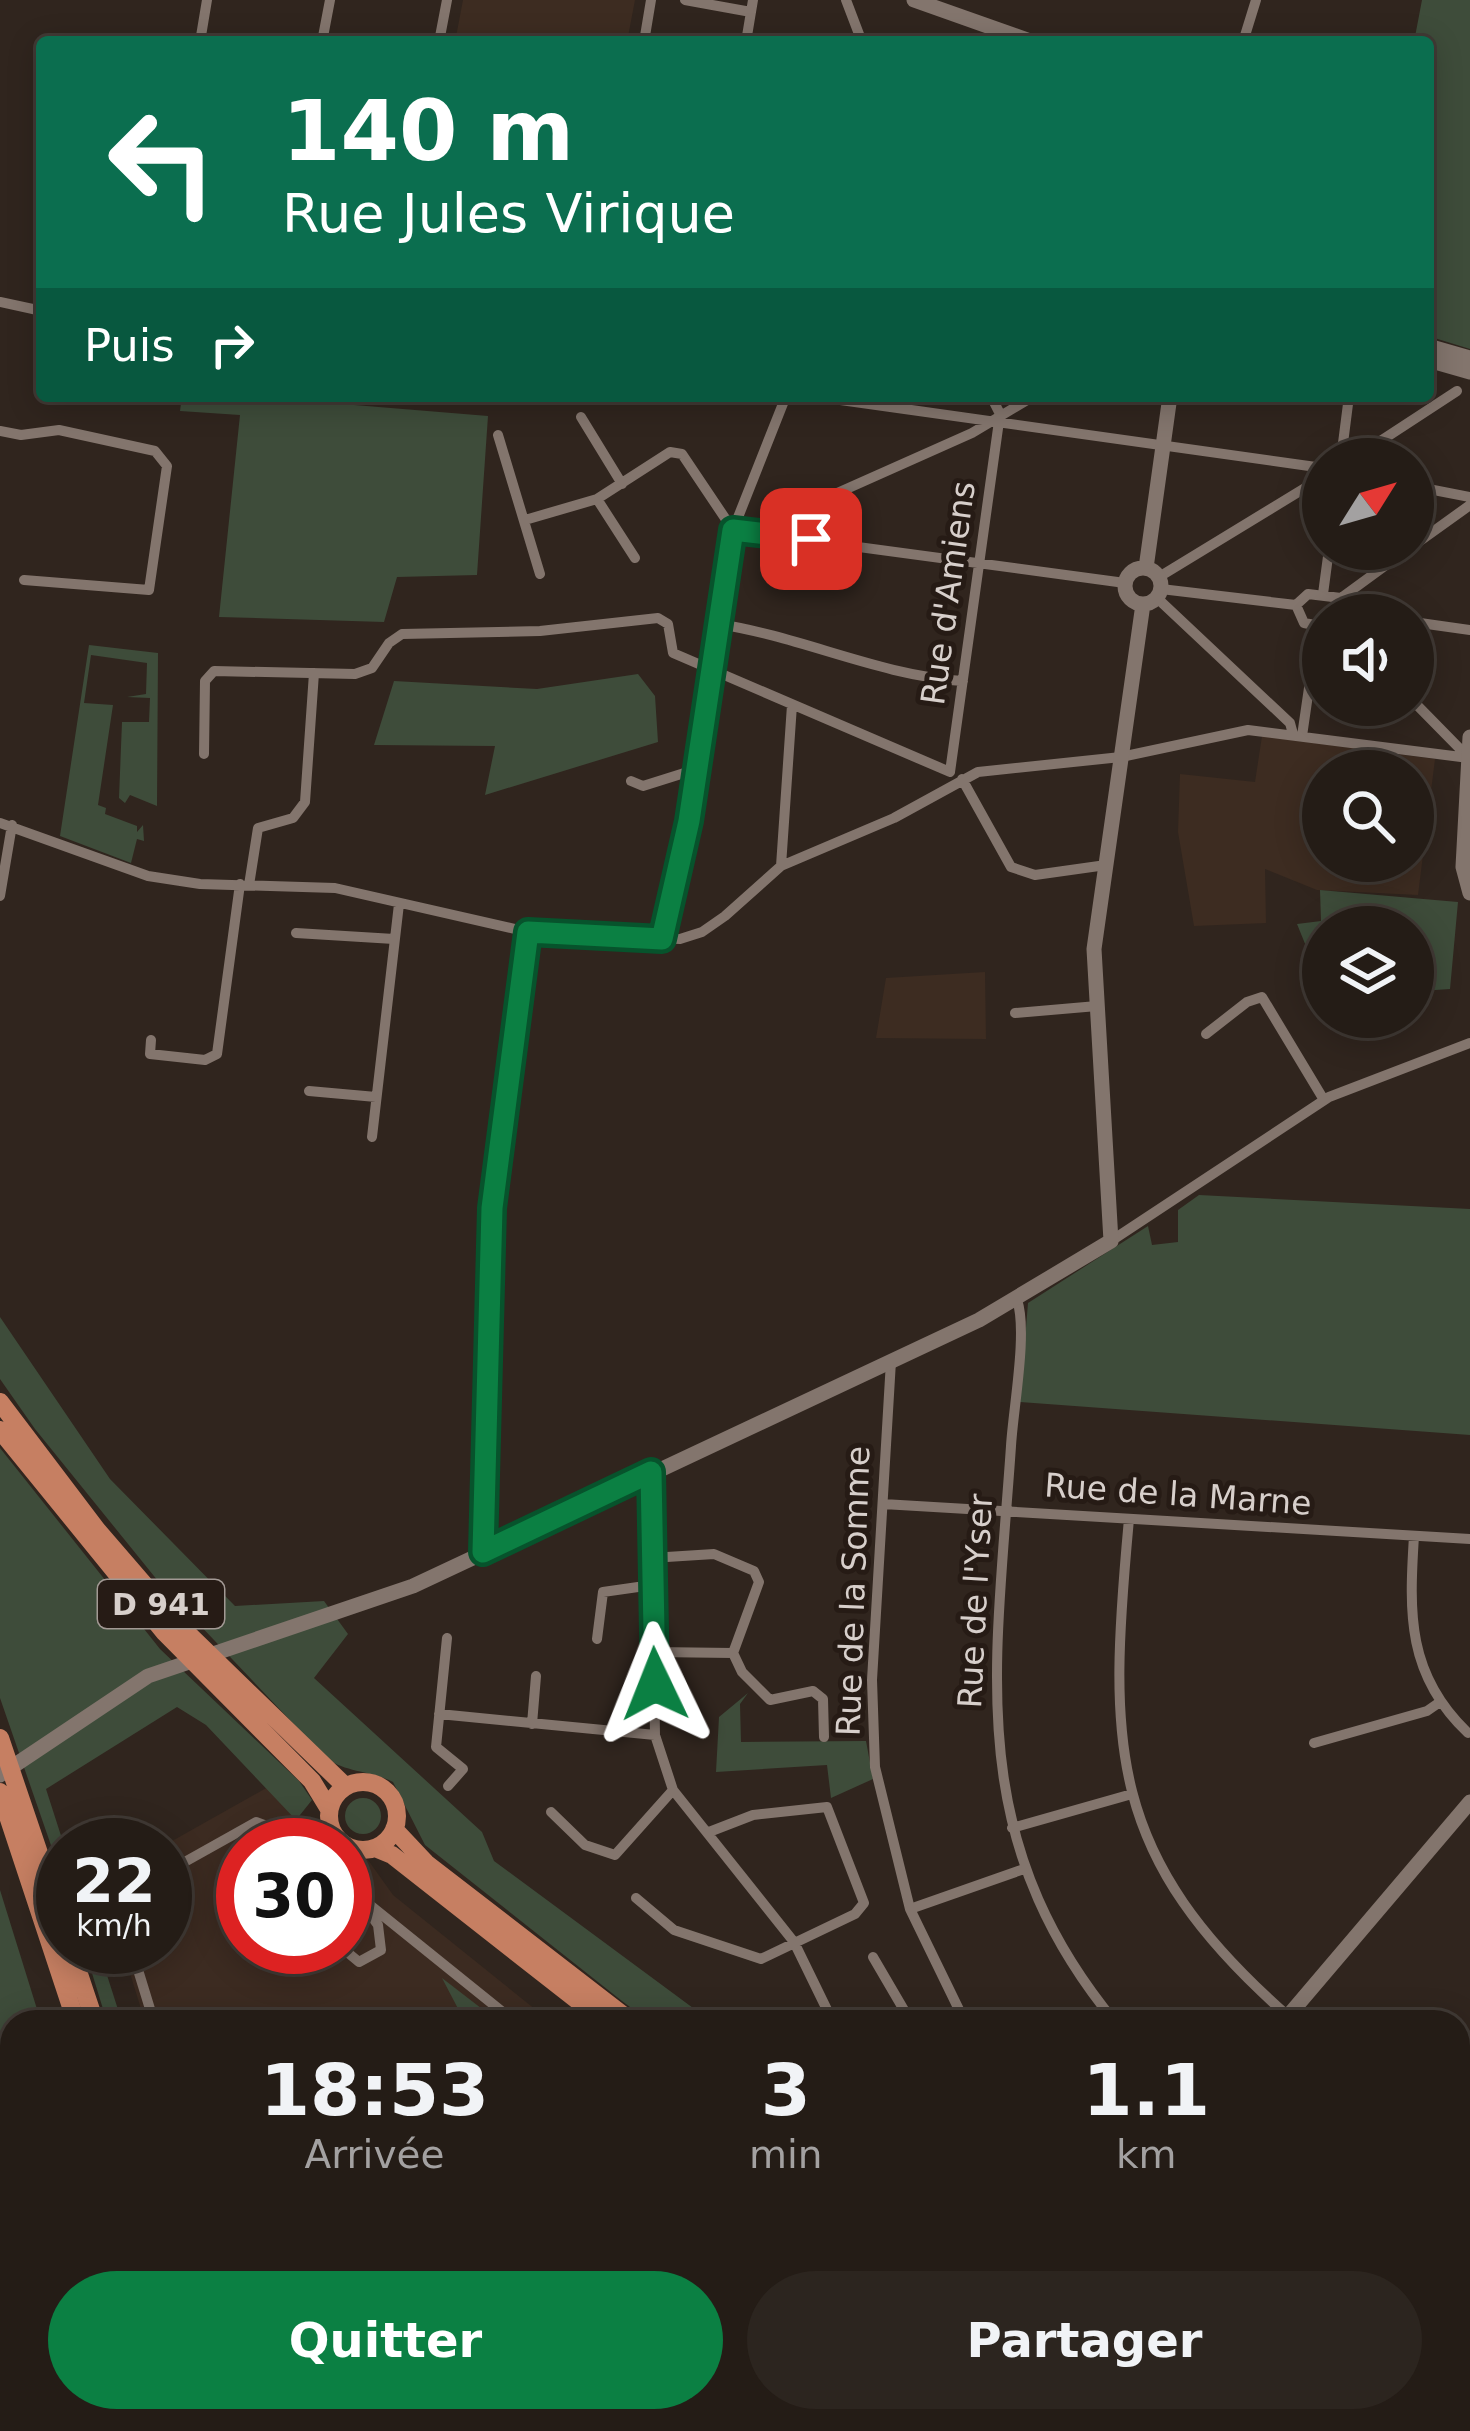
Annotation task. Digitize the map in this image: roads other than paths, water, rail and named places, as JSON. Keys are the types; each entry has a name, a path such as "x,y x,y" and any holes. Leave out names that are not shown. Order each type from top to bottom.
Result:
{"highway":[{"name":"D 941","path":"0,1402 97,1530 179,1624 344,1786"},
{"name":"D 941","path":"0,1430 165,1634 311,1781 329,1809"},
{"path":"0,1738 36,1844"},
{"path":"330,1818 329,1809 344,1786 365,1781 385,1790 396,1808 394,1829 372,1845"},
{"path":"0,1792 72,2010"},
{"path":"394,1829 427,1863 617,2010"},
{"path":"372,1850 392,1855 590,2010"},
{"path":"79,1974 90,2010"}],"street":[{"path":"201,36 207,0"},
{"path":"323,36 330,0"},
{"path":"440,36 447,0"},
{"path":"645,36 652,0"},
{"path":"685,0 752,6 747,36"},
{"path":"847,0 860,36"},
{"path":"914,0 1016,36"},
{"path":"1245,36 1256,0"},
{"path":"0,302 36,310"},
{"path":"1434,348 1470,358"},
{"path":"1434,362 1470,372"},
{"path":"1386,438 1457,392"},
{"path":"662,939 697,769 733,530 783,402"},
{"path":"858,402 1302,468"},
{"path":"993,402 998,420"},
{"path":"752,531 998,420 1025,402"},
{"path":"1111,1240 1094,949 1121,757 1153,587 1169,402"},
{"path":"1344,438 1348,402"},
{"path":"581,417 622,484"},
{"name":"Rue d'Amiens","path":"956,778 963,681 998,420"},
{"path":"0,431 78,434 155,451 166,466 148,590 24,580"},
{"path":"498,435 540,574"},
{"path":"524,520 597,499 670,452 682,454 733,530"},
{"path":"1125,583 1131,600 1302,486"},
{"path":"1434,492 1470,501"},
{"path":"597,499 635,558"},
{"path":"1434,529 1470,501"},
{"path":"733,530 1125,583"},
{"path":"1125,583 1135,569 1297,735"},
{"path":"1323,594 1326,570"},
{"path":"1346,594 1379,570"},
{"path":"1153,587 1297,605"},
{"path":"1297,605 1302,600"},
{"path":"1297,605 1302,618"},
{"path":"204,754 208,675 368,670 388,643 402,634 540,631 658,618 668,624 671,650 680,656 956,778 1011,867 1035,875 1106,865"},
{"path":"718,624 804,641 881,671 963,681"},
{"path":"1434,625 1470,630"},
{"path":"151,1040 150,1054 205,1060 217,1054 244,884 258,828 293,818 305,802 314,746 314,673"},
{"path":"781,866 792,705"},
{"path":"1297,735 1302,711"},
{"path":"1434,722 1469,758"},
{"path":"0,896 6,824 148,876 335,888 528,932 662,939 702,932 781,866 894,818 956,778 987,770 1121,757 1248,730 1469,758"},
{"path":"1470,737 1463,867 1470,893"},
{"path":"631,782 643,786 697,769"},
{"path":"372,1137 399,904"},
{"path":"483,1552 492,1208 528,932"},
{"path":"296,933 394,939"},
{"path":"1206,1034 1247,1002 1262,997 1324,1100"},
{"path":"1015,1013 1097,1006"},
{"path":"0,1775 160,1671 413,1586 1017,1300 1324,1100 1470,1043"},
{"path":"309,1091 376,1097"},
{"name":"Rue de l'Yser","path":"1017,1300 994,1713 1012,1828 1024,1869 1060,1943 1107,2010"},
{"name":"Rue de la Somme","path":"891,1361 871,1726 883,1807 910,1909 959,2010"},
{"path":"651,1472 655,1736 673,1790 794,1942 827,2010"},
{"name":"Rue de la Marne","path":"883,1504 1470,1539"},
{"path":"1130,1519 1118,1695 1132,1794 1160,1866 1186,1912 1277,2010"},
{"path":"1414,1536 1411,1636 1440,1702 1468,1733"},
{"path":"651,1558 714,1554 754,1570 759,1582 733,1652"},
{"path":"597,1639 603,1592 652,1585"},
{"path":"447,1639 436,1747 463,1768 448,1786"},
{"path":"654,1652 733,1652"},
{"path":"733,1652 760,1694 770,1700 812,1691 823,1699 824,1737"},
{"path":"532,1724 536,1676"},
{"path":"1314,1743 1427,1712 1440,1702"},
{"path":"439,1714 655,1736"},
{"path":"551,1812 585,1845 615,1855 673,1790"},
{"path":"1012,1828 1132,1794"},
{"path":"1294,2010 1470,1802"},
{"path":"637,1898 674,1930 761,1959 855,1914 864,1903 827,1808 753,1815 709,1832"},
{"path":"910,1909 1024,1869"},
{"path":"372,1906 500,2010"},
{"path":"372,1914 382,1950 372,1955"},
{"path":"874,1957 903,2010"},
{"path":"139,1974 150,2010"}]}
